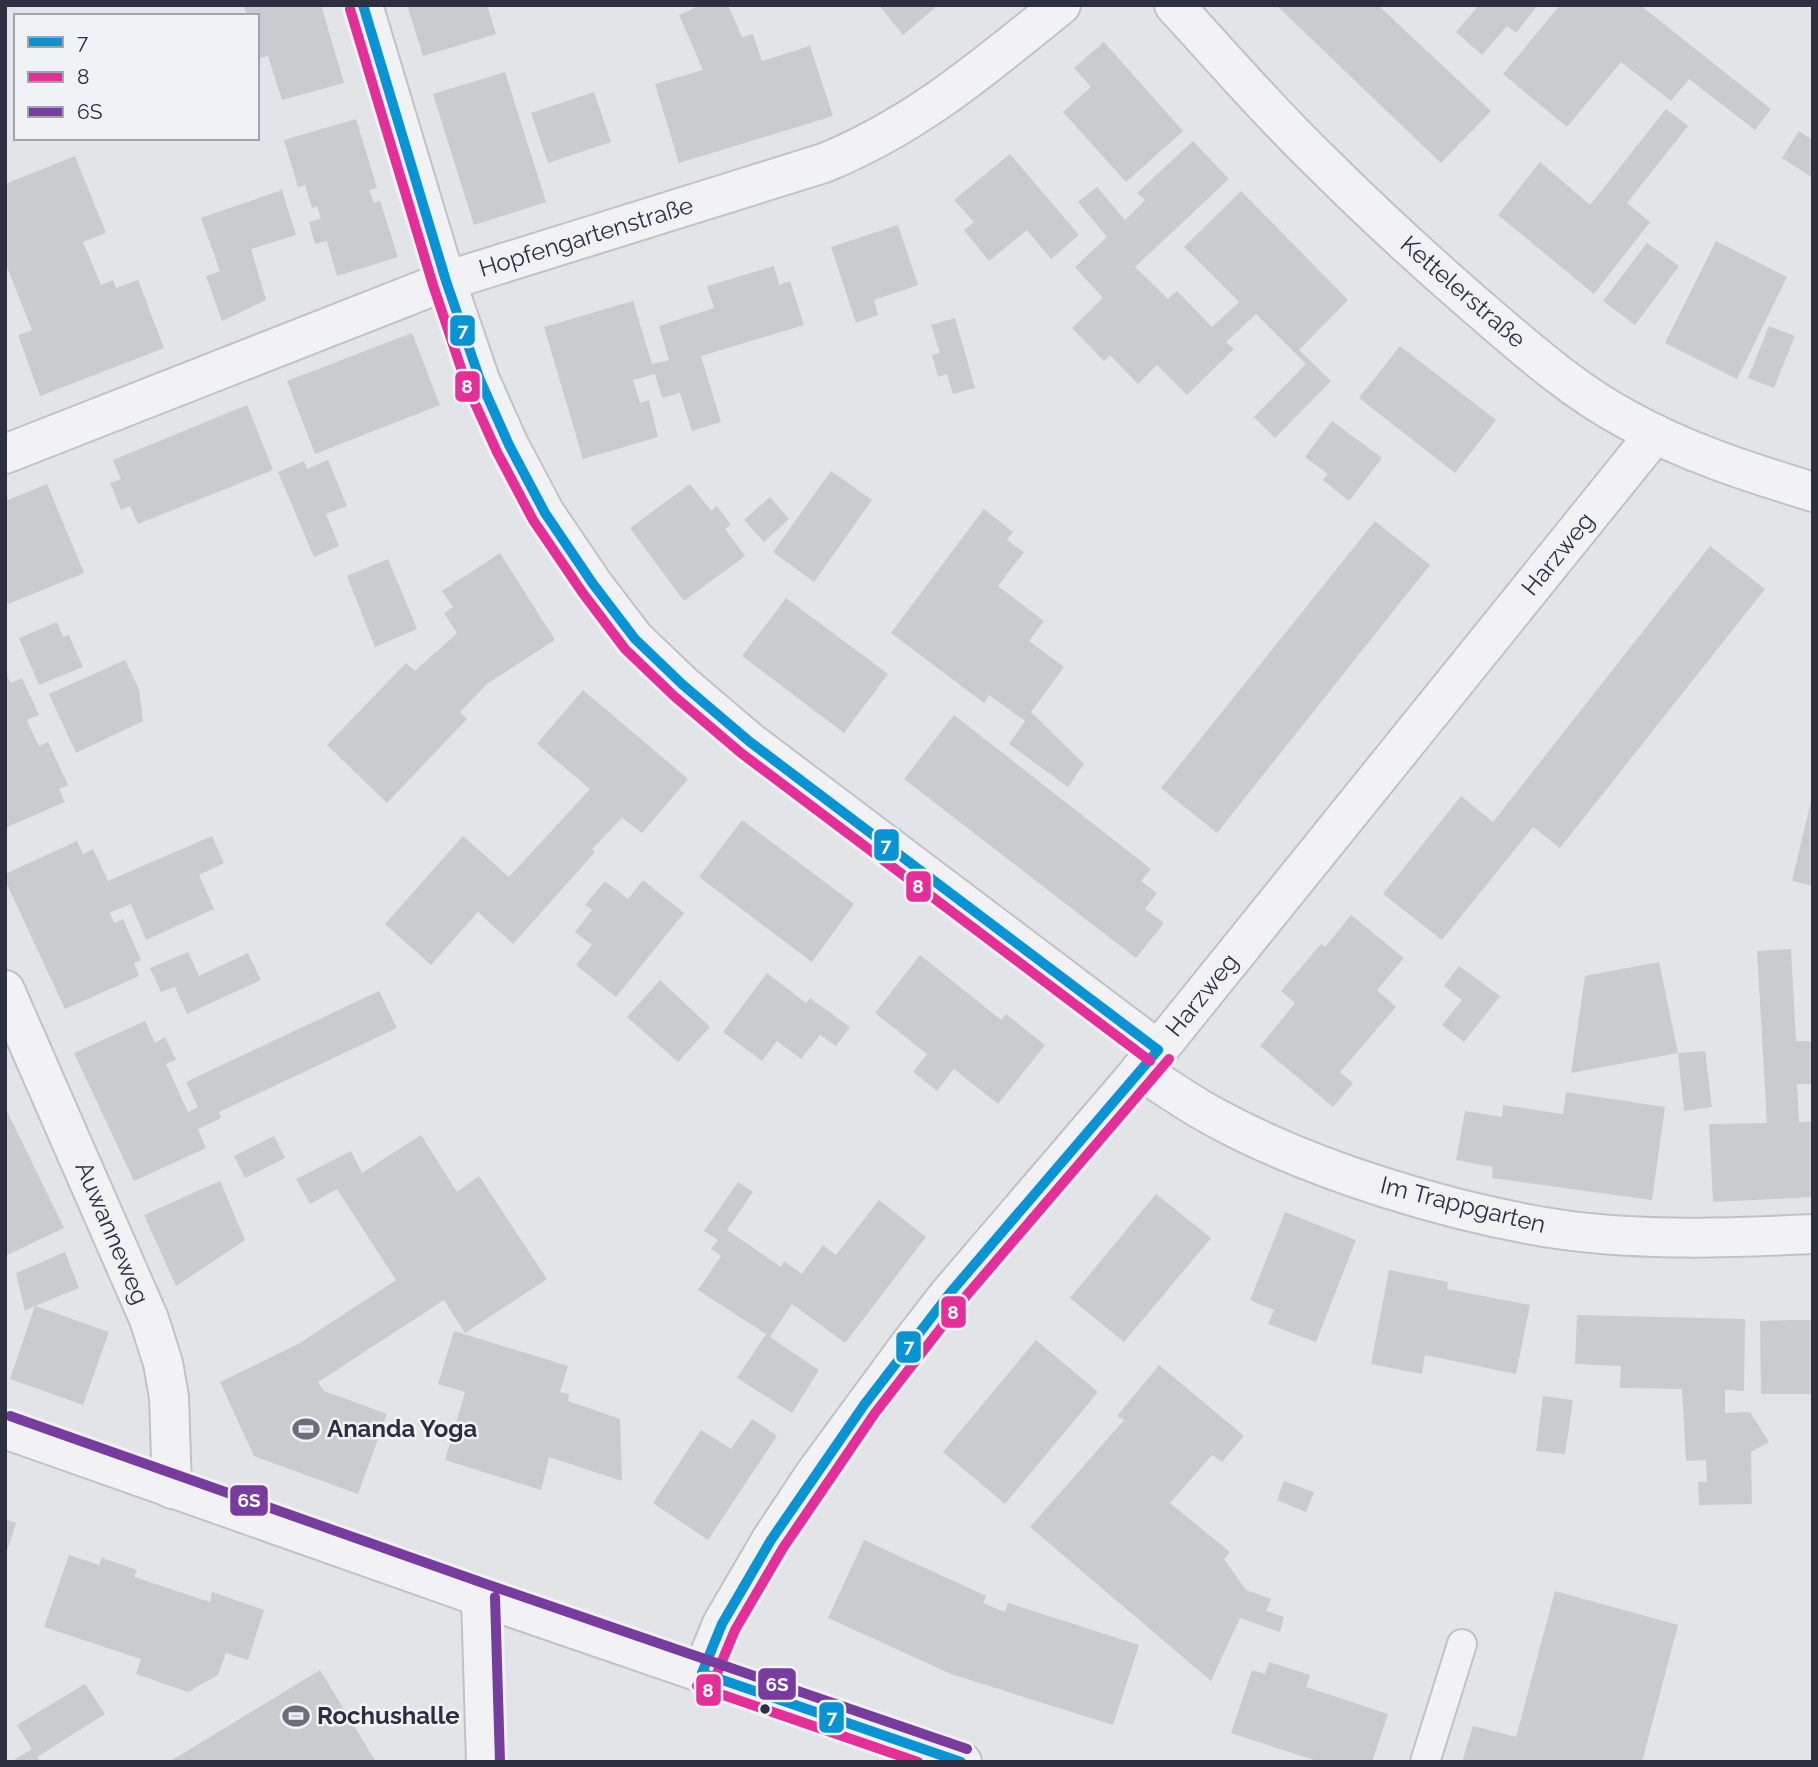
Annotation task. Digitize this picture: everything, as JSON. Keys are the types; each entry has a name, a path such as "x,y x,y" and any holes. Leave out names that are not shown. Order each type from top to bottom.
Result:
{"street":[{"name":"Im Trappgarten","path":"363,5 446,281 480,380 509,445 545,513 593,584 635,639 682,685 1149,1060 1217,1119 1294,1154 1370,1182 1459,1208 1564,1230 1662,1237 1813,1234"},
{"name":"Hopfengartenstraße","path":"5,454 446,281 852,152 909,122 956,90 1061,5"},
{"name":"Kettelerstraße","path":"1174,5 1318,159 1427,263 1521,344 1587,395 1655,434 1726,466 1813,492"},
{"name":"Harzweg","path":"702,1674 722,1624 771,1540 864,1405 950,1293 1149,1060 1655,434"},
{"name":"Auwanneweg","path":"5,990 149,1319 163,1363 169,1397 172,1489"},
{"path":"5,1429 702,1674 962,1762"},
{"path":"481,1597 486,1762"}],"lane":[{"path":"1425,1762 1462,1644"}],"building":[{"path":"244,5 321,5 344,83 282,100 268,56 259,58 259,14 246,14"},
{"path":"407,5 487,5 496,34 423,56"},
{"path":"701,5 728,5 742,37 753,34 762,61 810,46 833,116 679,163 655,84 703,70 679,15"},
{"path":"879,5 938,5 903,35"},
{"path":"1276,5 1383,5 1381,8 1491,111 1441,163"},
{"path":"1479,5 1538,5 1516,33 1507,26 1482,55 1456,32"},
{"path":"1560,5 1640,5 1771,109 1755,130 1689,79 1671,101 1621,62 1567,127 1503,74"},
{"path":"1104,42 1183,131 1126,182 1063,112 1091,87 1074,68"},
{"path":"505,72 546,202 474,225 433,94"},
{"path":"594,92 611,142 548,163 531,113"},
{"path":"1666,109 1688,126 1627,203 1650,222 1594,294 1498,215 1540,162 1590,205"},
{"path":"356,119 377,188 369,190 374,203 380,201 398,257 337,276 327,241 315,244 309,222 321,219 317,206 312,208 305,185 298,187 284,140"},
{"path":"1799,131 1813,140 1813,178 1782,158"},
{"path":"1193,141 1229,179 1135,267 1168,299 1177,291 1212,327 1239,302 1184,247 1241,191 1348,300 1299,350 1331,381 1275,438 1254,417 1306,364 1256,314 1226,342 1234,349 1187,395 1157,365 1138,384 1110,355 1104,361 1072,328 1103,298 1075,267 1107,237 1078,202 1097,187 1125,220 1145,200 1137,193"},
{"path":"1010,154 1079,235 1051,259 1027,230 989,261 964,230 974,222 954,200"},
{"path":"75,156 106,233 83,242 101,285 113,280 116,288 138,280 164,348 40,396 18,335 32,330 5,262 5,184"},
{"path":"282,190 296,235 251,249 266,300 222,321 206,276 220,271 201,218"},
{"path":"898,225 918,285 874,300 878,315 856,323 831,247"},
{"path":"1716,241 1787,277 1737,379 1665,343"},
{"path":"1647,243 1679,266 1635,325 1603,301"},
{"path":"774,266 779,285 790,281 804,325 701,356 721,422 692,431 680,393 662,398 655,374 633,380 640,403 649,400 658,437 583,459 544,327 633,301 652,364 669,360 659,326 714,308 707,286"},
{"path":"955,318 975,388 953,394 947,374 938,377 932,355 940,353 931,325"},
{"path":"1769,326 1795,336 1774,388 1748,378"},
{"path":"412,333 440,405 315,454 287,381"},
{"path":"1400,346 1496,420 1455,473 1359,398"},
{"path":"247,405 273,470 138,524 130,506 121,510 110,483 121,479 113,460"},
{"path":"1332,421 1382,458 1349,501 1323,480 1328,474 1305,457"},
{"path":"328,460 347,506 326,514 339,546 314,557 278,472 304,461 307,469"},
{"path":"831,471 872,500 814,582 773,552"},
{"path":"47,484 84,573 8,604 5,598 5,501"},
{"path":"690,484 711,511 717,506 731,525 725,529 745,556 684,601 630,528"},
{"path":"770,497 789,519 764,542 744,520"},
{"path":"984,509 1013,532 1007,540 1024,552 998,586 1044,621 1029,641 1064,667 1031,712 1084,764 1068,787 1009,744 1025,721 989,695 984,703 891,633"},
{"path":"1375,521 1430,565 1217,833 1161,788"},
{"path":"1710,546 1765,589 1560,848 1533,827 1442,940 1383,894 1461,796 1493,822"},
{"path":"500,553 555,640 488,683 460,712 467,719 387,803 327,745 406,663 415,671 457,633 444,613 453,607 442,591"},
{"path":"388,559 417,629 375,647 347,576"},
{"path":"786,598 888,674 844,733 742,656"},
{"path":"57,622 63,637 69,635 83,667 39,685 19,638"},
{"path":"125,660 139,689 143,721 76,753 49,694"},
{"path":"5,672 11,683 22,678 39,715 27,720 33,734 39,746 48,742 68,785 59,789 65,802 5,828"},
{"path":"583,690 688,779 642,833 622,818 592,849 595,852 513,944 478,912 431,965 385,924 463,836 509,877 590,789 537,744"},
{"path":"954,715 1151,869 1141,881 1157,893 1145,909 1164,923 1136,958 904,779"},
{"path":"1813,797 1813,886 1792,881"},
{"path":"742,820 854,904 812,962 699,877"},
{"path":"212,836 224,863 199,875 214,909 146,940 131,904 109,913 115,923 123,919 141,960 134,963 139,976 65,1009 5,880 5,874 77,841 83,854 93,849 108,881"},
{"path":"643,880 684,913 616,997 576,965 592,945 575,932 592,910 585,905 605,881 628,899"},
{"path":"1351,915 1404,958 1377,990 1396,1007 1340,1072 1353,1083 1333,1107 1260,1046 1295,1003 1281,991 1321,944 1325,947"},
{"path":"1791,949 1796,1041 1813,1041 1813,1084 1797,1084 1799,1122 1813,1121 1813,1197 1713,1202 1709,1124 1767,1123 1757,951"},
{"path":"188,952 199,976 248,953 261,980 187,1014 175,987 161,992 150,968"},
{"path":"920,955 1001,1020 1006,1014 1045,1045 998,1104 954,1069 937,1091 913,1072 927,1054 875,1013"},
{"path":"1659,962 1678,1053 1571,1073 1585,976"},
{"path":"1459,966 1500,996 1464,1042 1442,1025 1462,1000 1444,986"},
{"path":"767,973 806,1003 810,998 850,1027 836,1046 820,1035 801,1059 777,1041 762,1061 723,1032"},
{"path":"660,980 710,1027 678,1062 627,1017"},
{"path":"379,991 397,1028 219,1112 221,1118 198,1129 206,1148 134,1181 74,1053 145,1021 155,1043 165,1037 176,1060 166,1064 188,1112 198,1107 186,1082"},
{"path":"1705,1051 1712,1107 1684,1111 1678,1053"},
{"path":"1566,1092 1665,1107 1652,1200 1492,1178 1493,1167 1456,1160 1465,1111 1502,1117 1503,1105 1563,1114"},
{"path":"5,1107 64,1228 5,1256"},
{"path":"421,1135 457,1192 479,1176 547,1279 465,1333 444,1300 318,1382 324,1391 387,1414 358,1494 254,1456 220,1382 300,1343 396,1280 337,1189 310,1204 296,1179 351,1151 362,1173"},
{"path":"274,1136 285,1158 245,1178 234,1156"},
{"path":"220,1181 245,1240 176,1286 144,1215"},
{"path":"738,1182 753,1192 727,1230 781,1267 784,1261 802,1274 823,1245 836,1255 879,1200 926,1237 845,1343 792,1304 770,1337 819,1370 792,1413 737,1378 766,1334 698,1290 721,1256 711,1249 718,1240 704,1231"},
{"path":"1156,1194 1211,1238 1124,1342 1070,1298"},
{"path":"1285,1212 1356,1240 1316,1342 1268,1324 1274,1310 1250,1300"},
{"path":"65,1252 79,1288 25,1311 16,1273"},
{"path":"1389,1270 1448,1282 1447,1289 1530,1305 1516,1374 1425,1355 1422,1374 1371,1364"},
{"path":"35,1306 109,1332 83,1405 10,1379"},
{"path":"1577,1315 1745,1319 1744,1391 1725,1390 1725,1413 1750,1412 1769,1442 1751,1452 1752,1504 1699,1505 1698,1482 1707,1482 1706,1460 1686,1461 1682,1389 1620,1388 1621,1366 1575,1364"},
{"path":"1813,1320 1813,1394 1761,1394 1760,1321"},
{"path":"454,1331 568,1366 560,1392 569,1394 568,1401 620,1419 622,1481 549,1457 541,1490 445,1460 465,1392 438,1384"},
{"path":"1036,1340 1098,1392 1005,1504 943,1452"},
{"path":"1159,1365 1244,1436 1222,1462 1212,1455 1170,1503 1230,1552 1224,1559 1246,1590 1271,1599 1266,1611 1284,1617 1280,1632 1240,1618 1211,1681 1030,1527 1124,1420 1117,1416"},
{"path":"1543,1396 1573,1400 1565,1454 1536,1451"},
{"path":"752,1419 777,1436 708,1540 653,1503 701,1430 731,1449"},
{"path":"1284,1481 1314,1492 1306,1512 1277,1500"},
{"path":"5,1519 16,1523 6,1554 5,1554"},
{"path":"864,1540 986,1596 983,1603 1005,1612 1008,1603 1139,1645 1113,1725 951,1674 828,1618"},
{"path":"69,1555 99,1565 102,1558 137,1570 134,1577 210,1602 212,1592 264,1610 248,1660 226,1653 218,1675 188,1692 136,1674 141,1659 44,1627"},
{"path":"1555,1591 1678,1625 1642,1762 1462,1762 1473,1726 1516,1737"},
{"path":"1269,1662 1310,1675 1306,1687 1388,1714 1372,1762 1320,1762 1231,1733 1252,1670 1265,1674"},
{"name":"Rochushalle","path":"320,1670 376,1762 169,1762"},
{"path":"85,1684 105,1714 37,1757 40,1762 11,1762 32,1749 17,1725"}],"transit line":[{"name":"7","path":"363,5 446,281 480,380 509,445 545,513 593,584 635,639 683,685 750,742 1158,1050"},
{"name":"8","path":"350,9 433,285 467,386 497,452 533,520 625,649 674,696 741,753 1150,1061"},
{"name":"7","path":"702,1673 722,1624 771,1540 864,1405 950,1293 1158,1050"},
{"name":"8","path":"715,1678 735,1630 783,1548 875,1413 961,1302 1169,1059"},
{"name":"6S","path":"10,1416 486,1584 967,1749"},
{"name":"6S","path":"495,1597 500,1762"},
{"name":"7","path":"702,1673 961,1762"},
{"name":"8","path":"697,1686 918,1762"}],"place":[{"name":"Ananda Yoga","path":"306,1429"},
{"name":"Rochushalle","path":"296,1716"}]}
